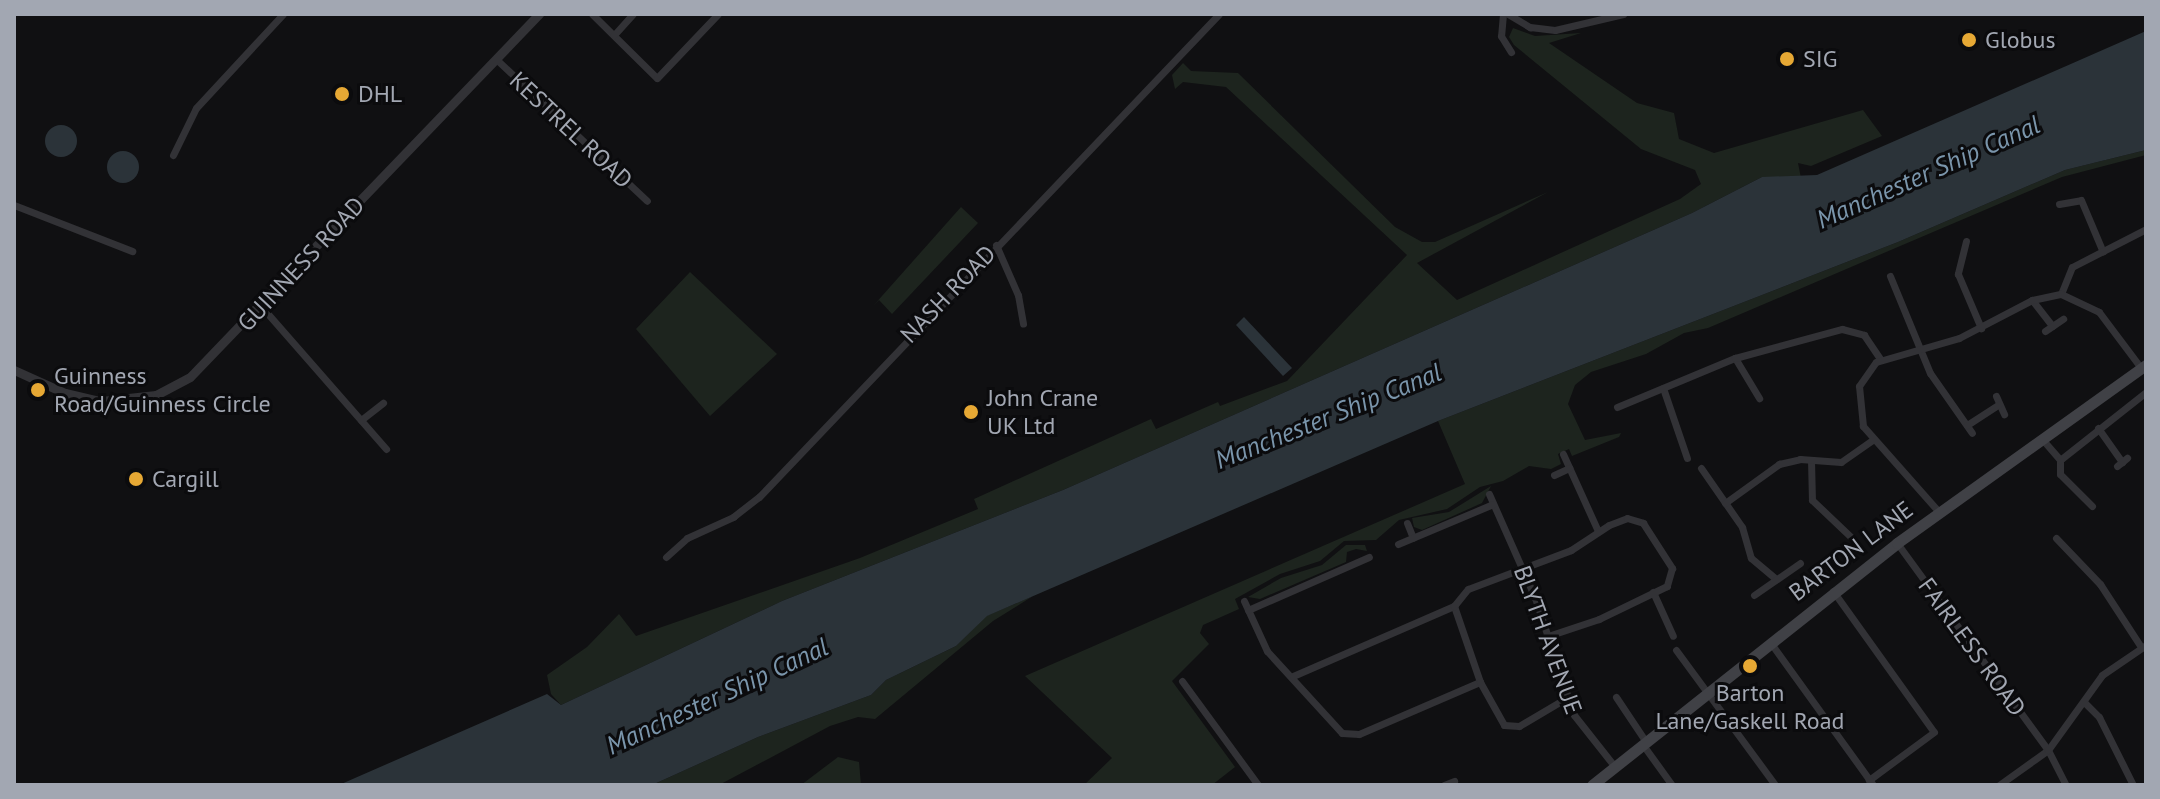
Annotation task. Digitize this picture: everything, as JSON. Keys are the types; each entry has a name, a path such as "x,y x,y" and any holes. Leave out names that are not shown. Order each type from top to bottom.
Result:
{"main road":[{"name":"BARTON LANE","path":"1592,785 1833,591 2144,367"}],"street":[{"path":"173,155 196,108 283,14"},
{"name":"GUINNESS ROAD","path":"14,370 84,398 147,397 190,377 539,14"},
{"path":"592,14 657,78 718,14"},
{"path":"614,35 633,14"},
{"name":"NASH ROAD","path":"666,557 687,538 751,504 1219,14"},
{"path":"1511,52 1501,36 1506,14 1530,27 1555,30 1623,14"},
{"name":"KESTREL ROAD","path":"496,59 647,201"},
{"path":"2059,204 2081,200 2103,252"},
{"path":"14,205 132,251"},
{"path":"2061,294 2068,272 2146,229"},
{"path":"1966,241 1958,274 1981,328"},
{"path":"996,245 1018,295 1023,324"},
{"path":"1890,276 1936,385 1969,429 1998,405"},
{"path":"1939,512 1873,440 1860,418 1857,393 1865,371 1880,359 1981,328 2032,300 2061,294 2099,312 2144,367"},
{"path":"2032,300 2048,329 2063,319"},
{"path":"261,306 386,449"},
{"path":"1617,407 1735,358 1842,329 1864,335 1880,359"},
{"path":"1735,358 1749,388 1759,398"},
{"path":"1663,388 1687,458"},
{"path":"1743,395 1749,388"},
{"path":"1626,392 1630,402"},
{"path":"1996,396 2004,414"},
{"path":"2060,460 2098,428 2144,396"},
{"path":"361,420 383,403"},
{"path":"2098,428 2122,462"},
{"path":"1681,444 1692,439"},
{"path":"2042,439 2060,460 2060,474 2090,503 2096,492"},
{"path":"1725,503 1779,464 1811,460 1841,462 1873,440"},
{"path":"1563,454 1598,531"},
{"path":"1811,460 1812,500 1847,523 1851,537"},
{"path":"1554,475 1569,468"},
{"path":"1701,468 1742,527 1751,558 1776,579"},
{"path":"1702,489 1711,483"},
{"name":"BLYTH AVENUE","path":"1489,494 1523,569 1545,637 1581,728 1615,767"},
{"path":"1398,544 1493,504"},
{"path":"1293,676 1454,606 1468,589 1580,545 1598,531 1627,518 1643,523 1672,568 1670,582 1545,637"},
{"path":"1407,523 1413,538"},
{"path":"1999,785 2048,750 2085,703 2102,675 2144,646 2100,584 2056,538"},
{"name":"FAIRLESS ROAD","path":"1897,543 2048,750 2066,785"},
{"path":"1352,552 1356,562"},
{"path":"1248,610 1369,557"},
{"path":"1754,595 1800,563"},
{"path":"1770,642 1871,782 1934,732 1833,591"},
{"path":"1653,592 1673,636"},
{"path":"1244,601 1267,651 1293,676 1336,729 1354,735 1480,682"},
{"path":"1454,606 1480,682 1496,716 1509,727 1524,724 1568,697"},
{"path":"1676,650 1775,785"},
{"path":"1182,681 1258,785"},
{"path":"1616,697 1672,785"},
{"path":"2085,703 2099,717 2133,785"},
{"path":"1444,785 1454,781"}],"shaded area":[{"path":"1513,28 1535,36 1581,33 1549,43 1637,103 1674,113 1679,139 1714,153 1863,110 1882,136 1811,166 1798,163 1801,178 1762,177 1692,213 1063,490 782,601 561,705 551,694 547,675 587,647 619,614 636,636 860,558 978,509 974,499 1151,419 1156,429 1218,402 1220,406 1287,381 1407,255 1226,87 1183,82 1175,89 1172,75 1183,63 1191,71 1238,73 1395,227 1422,242 1435,242 1548,192 1417,263 1457,300 1680,199 1701,184 1695,170 1641,149 1514,45 1509,37"},
{"path":"2146,150 2146,155 2062,177 1708,328 1684,333 1646,354 1591,372 1575,385 1568,404 1585,440 1621,433 1619,437 1572,456 1569,449 1558,454 1561,464 1551,469 1529,466 1503,481 1480,487 1447,509 1399,520 1376,540 1344,541 1320,561 1280,574 1235,599 1239,609 1203,625 1200,633 1209,644 1172,681 1235,767 1212,785 1084,785 1112,758 1025,676 1465,484 1438,421 1898,242 2065,170"},
{"path":"961,207 978,223 892,314 879,300 874,305"},
{"path":"690,272 777,354 710,416 636,329"},
{"path":"1491,486 1482,503 1422,530 1414,527 1412,518 1449,512"},
{"path":"1346,545 1365,545 1367,551 1356,549 1347,552 1346,562 1260,599 1248,597 1281,578 1322,565"},
{"path":"1033,596 993,621 875,719 858,717 830,726 719,785 652,785 758,737 871,695 886,680 956,646 986,616"},
{"path":"838,757 859,762 861,785 801,785"}],"water":[{"name":"Manchester Ship Canal","path":"2146,31 2146,150 2065,170 1898,242 1438,421 987,616 956,646 886,680 871,695 758,737 652,785 339,785 547,694 561,705 782,601 1063,490 1692,213 1762,177 1817,175"},
{"path":"61,125 72,130 77,141 72,152 61,157 50,152 45,141 50,130"},
{"path":"123,151 134,156 139,167 134,178 123,183 112,178 107,167 112,156"},
{"path":"1244,317 1292,368 1283,376 1236,325"}],"place":[{"name":"Globus","path":"1969,40"},
{"name":"SIG","path":"1787,59"},
{"name":"DHL","path":"342,94"},
{"name":"Guinness Road/Guinness Circle","path":"38,390"},
{"name":"John Crane UK Ltd","path":"971,412"},
{"name":"Cargill","path":"136,479"},
{"name":"Barton Lane/Gaskell Road","path":"1750,666"}]}
